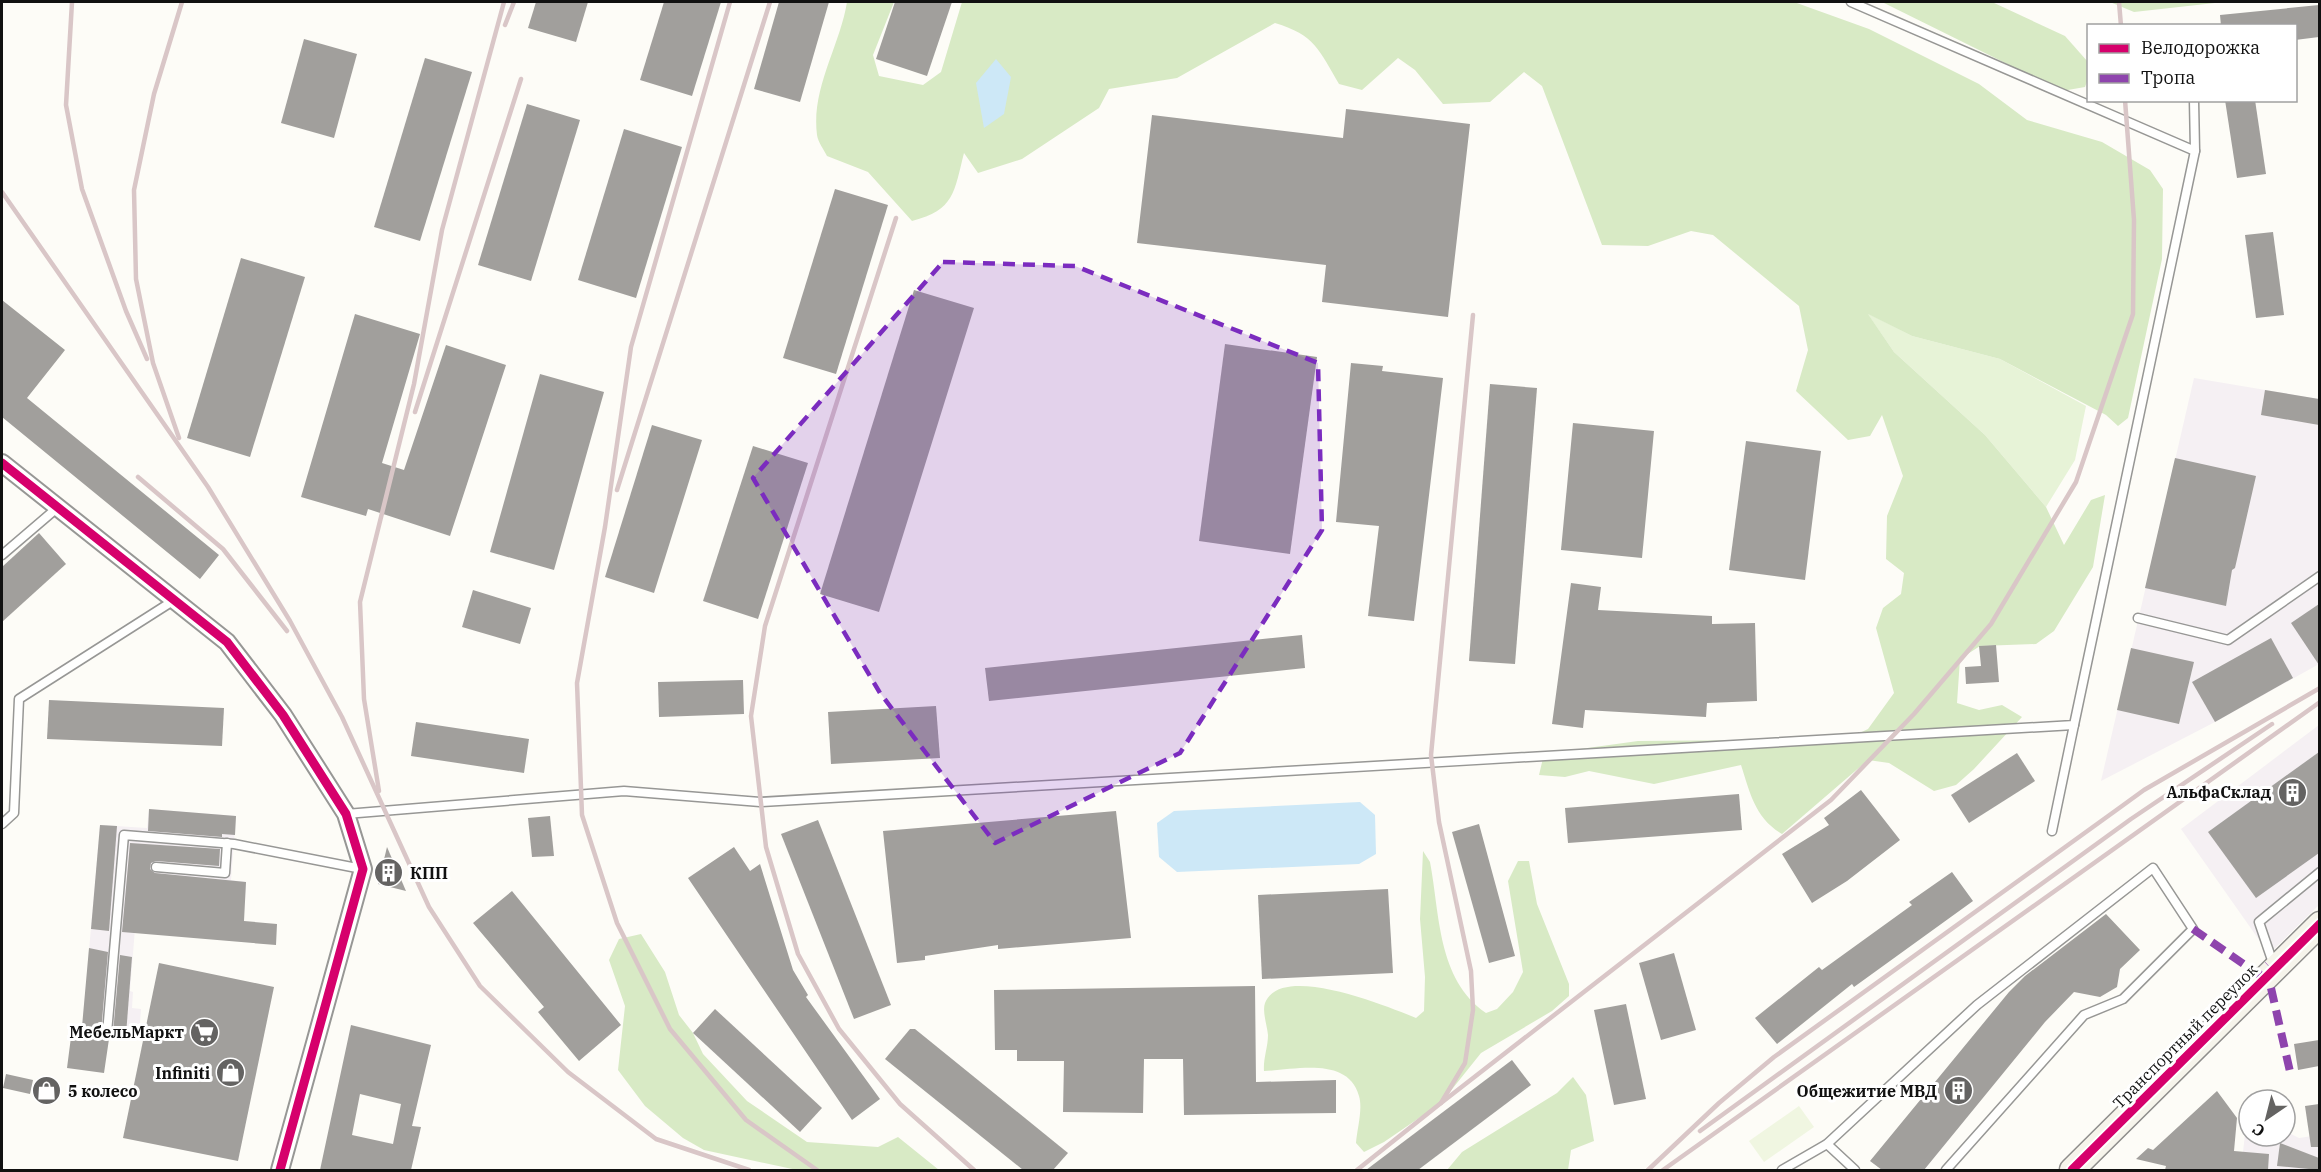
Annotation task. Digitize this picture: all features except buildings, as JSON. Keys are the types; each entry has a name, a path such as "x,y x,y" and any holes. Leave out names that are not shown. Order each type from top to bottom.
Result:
{"street":[{"path":"2,463 176,599 227,642 283,715 346,814 363,869 280,1170"},
{"name":"Транспортный переулок","path":"2080,1166 2319,924"}],"lane":[{"path":"1851,2 2195,151"},
{"path":"2052,831 2195,151 2194,102"},
{"path":"2,555 57,508"},
{"path":"2138,618 2228,640 2319,576"},
{"path":"2,824 14,813 19,699 176,599"},
{"path":"346,814 624,791 760,802 2074,725"},
{"path":"107,1033 124,835 227,843 363,869"},
{"path":"156,867 225,873 227,843"},
{"path":"1782,1170 1827,1144 1977,1005 2153,868 2193,929 2123,999 2084,1015 1946,1170"},
{"path":"2274,968 2259,922 2319,872"},
{"path":"1827,1144 1855,1170"}],"highlighted area":[{"path":"943,262 1075,266 1318,363 1322,530 1180,753 995,843 880,693 753,478"}],"shaded area":[{"path":"2194,378 2319,399 2319,664 2215,722 2101,781"},
{"path":"2319,725 2319,905 2269,954 2181,829"},
{"path":"149,809 236,816 231,880 246,882 245,900 138,891 130,991 133,992 132,1008 141,1009 139,1036 82,1030 100,825 147,828"},
{"path":"2319,1135 2319,1170 2241,1170 2243,1148 2297,1148 2297,1137"}],"green space":[{"path":"847,2 894,2 873,55 879,76 923,85 941,72 962,2 1794,2 1869,29 1979,84 2027,120 2102,142 2150,170 2163,189 2162,259 2128,418 2118,426 2106,415 2000,359 1912,336 1868,314 1894,352 1985,435 2046,507 2064,545 2091,500 2105,495 2093,567 2054,631 2036,644 1980,646 1960,659 1957,703 1979,710 2002,705 2022,717 1956,785 1934,791 1889,763 1868,760 1782,834 1773,828 1760,813 1741,765 1654,784 1589,771 1565,777 1539,775 1544,754 1638,741 1847,739 1868,729 1894,693 1876,628 1883,608 1901,594 1904,573 1886,559 1887,516 1903,476 1882,415 1870,436 1848,440 1796,391 1808,350 1799,306 1713,235 1691,231 1648,246 1602,245 1542,86 1524,72 1490,102 1443,104 1415,70 1398,58 1362,90 1339,84 1321,53 1308,39 1275,23 1177,78 1109,89 1099,108 1022,159 978,173 964,153 958,179 945,205 926,217 912,221 868,172 827,156 818,138 816,118 818,101"},
{"path":"1882,2 1992,2 2065,36 2087,61 2087,82 2085,87 2062,91"},
{"path":"2110,2 2224,2 2134,12"},
{"path":"1867,313 1912,336 2000,359 2086,406 2075,460 2046,507 1985,435 1894,352"},
{"path":"1423,851 1430,862 1439,924 1449,964 1470,999 1486,1013 1497,1009 1513,992 1523,972 1508,881 1518,861 1529,861 1537,904 1569,984 1569,996 1552,1011 1481,1053 1441,1103 1384,1142 1364,1152 1356,1143 1360,1113 1359,1096 1353,1083 1344,1075 1319,1068 1264,1071 1268,1035 1264,1006 1275,991 1291,986 1336,991 1416,1018 1424,1011 1425,977 1420,919"},
{"path":"641,934 665,972 679,1015 693,1033 703,1054 747,1101 807,1142 878,1147 898,1137 939,1170 797,1170 704,1150 683,1138 645,1106 618,1070 625,1006 609,960 619,939"},
{"path":"1573,1077 1586,1095 1594,1141 1571,1150 1568,1170 1447,1170 1462,1152 1557,1093"},
{"path":"1799,1106 1814,1127 1764,1162 1749,1141"}],"water":[{"path":"996,59 1011,77 1004,114 984,128 976,83"},
{"path":"1360,802 1375,815 1376,854 1359,864 1177,872 1159,857 1157,823 1174,811"}],"railway":[{"path":"72,2 66,105 82,189 126,311 147,359"},
{"path":"179,438 153,363 136,279 134,190 154,94 182,2"},
{"path":"379,791 364,699 360,602 414,384 442,230 504,2"},
{"path":"505,25 514,2"},
{"path":"730,2 631,347 605,527 577,683 582,815 617,923 670,1029 746,1120 817,1170"},
{"path":"617,490 770,2"},
{"path":"2119,2 2121,24"},
{"path":"415,412 521,79"},
{"path":"1441,1103 1831,800 1914,714 1991,624 2076,482 2133,314 2134,220 2125,102"},
{"path":"2,192 208,487 290,621 342,717 429,907 480,986 568,1072 656,1139 749,1170"},
{"path":"896,218 765,626 751,716 766,847 798,954 839,1029 900,1104 974,1170"},
{"path":"1357,1170 1441,1103 1465,1063 1473,1010 1471,971 1439,822 1431,755 1473,315"},
{"path":"138,477 223,549 287,631"},
{"path":"1648,1170 1719,1103 1774,1057 2144,790 2320,688"},
{"path":"1663,1170 2320,702"},
{"path":"1700,1131 2131,819 2272,724"}],"marked path":[{"path":"2193,929 2258,974 2268,965"},
{"path":"2271,988 2291,1076"}],"cycle path":[{"path":"2,463 227,642 283,715 346,814 363,869 280,1170"},
{"path":"2072,1170 2320,924"}],"place":[{"name":"АльфаСклад","path":"2292,792"},
{"name":"КПП","path":"389,873"},
{"name":"МебельМаркт","path":"205,1032"},
{"name":"Infiniti","path":"231,1073"},
{"name":"5 колесо","path":"47,1091"},
{"name":"Общежитие МВД","path":"1958,1091"}]}
